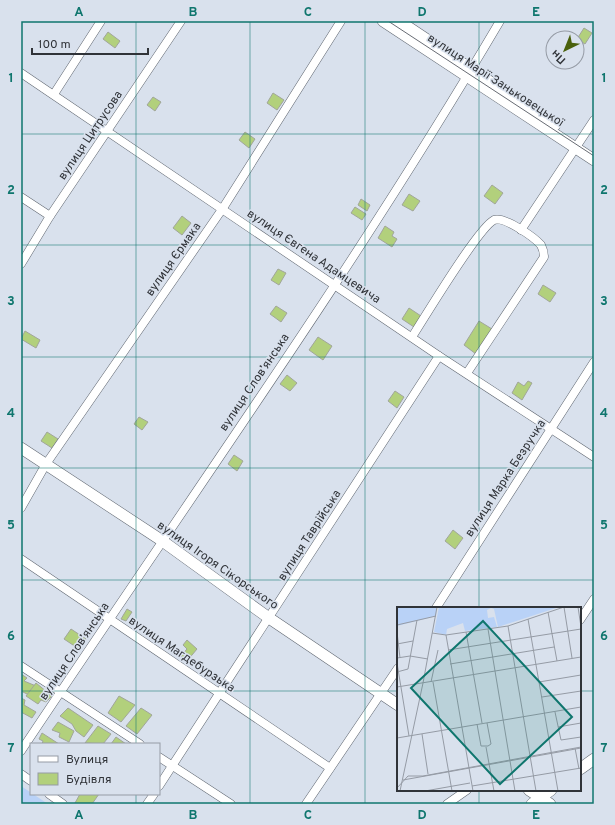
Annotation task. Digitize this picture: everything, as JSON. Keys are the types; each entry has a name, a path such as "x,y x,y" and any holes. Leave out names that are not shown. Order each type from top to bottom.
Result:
{"main road":[{"name":"вулиця Марії Заньковецької","path":"383,21 469,73 578,145 594,160"},
{"name":"вулиця Марії Заньковецької","path":"399,21 469,73"},
{"name":"вулиця Марії Заньковецької","path":"578,145 594,151"},
{"name":"вулиця Ігоря Сікорського","path":"21,448 161,540 269,618 397,704"},
{"path":"581,768 594,759"},
{"path":"531,791 541,802 550,791"}],"street":[{"path":"54,94 101,21"},
{"name":"вулиця Цитрусова","path":"21,264 50,216 108,132 181,21"},
{"name":"вулиця Єрмака","path":"21,508 46,464 223,208 341,21"},
{"name":"вулиця Слов’янська","path":"21,751 110,620 161,540 334,285 469,73 500,21"},
{"name":"вулиця Євгена Адамцевича","path":"21,73 223,208 439,356 594,457"},
{"path":"521,230 594,120"},
{"path":"21,197 50,216"},
{"path":"412,337 463,259 488,225 495,220 502,220 521,230 541,245 544,257 467,373"},
{"name":"вулиця Таврійська","path":"160,785 439,356"},
{"name":"вулиця Марка Безручка","path":"437,607 594,362"},
{"name":"вулиця Магдебурзька","path":"21,559 330,768"},
{"path":"581,619 594,600"},
{"path":"21,666 138,743"},
{"path":"306,804 397,670"},
{"path":"160,758 231,804"},
{"path":"21,774 30,780"},
{"path":"447,804 465,791"},
{"path":"50,795 63,804"},
{"path":"147,804 153,795"}],"shaded area":[{"path":"21,786 30,792 30,795 34,795 48,804 21,804"}],"building":[{"path":"584,28 592,33 585,44 585,30 583,30"},
{"path":"108,32 120,41 115,48 103,39"},
{"path":"273,93 284,100 277,110 267,103"},
{"path":"153,97 161,102 155,111 147,105"},
{"path":"245,132 255,139 249,148 239,140"},
{"path":"492,185 503,193 495,204 484,196"},
{"path":"409,194 420,201 413,211 402,205"},
{"path":"361,199 370,205 367,211 358,205"},
{"path":"355,207 366,214 362,220 351,213"},
{"path":"182,216 191,223 182,235 173,228"},
{"path":"385,226 394,232 392,236 397,239 392,247 378,238"},
{"path":"278,269 286,273 279,285 271,280"},
{"path":"543,285 556,293 550,302 538,294"},
{"path":"276,306 287,313 281,322 270,314"},
{"path":"409,308 421,316 414,327 402,319"},
{"path":"479,321 492,329 476,354 464,345"},
{"path":"25,331 40,340 36,348 21,339"},
{"path":"318,337 332,346 323,360 309,350"},
{"path":"287,375 297,383 290,391 280,384"},
{"path":"528,381 532,383 522,400 512,393 518,382 524,386"},
{"path":"395,391 404,397 397,408 388,401"},
{"path":"139,417 148,422 142,430 134,424"},
{"path":"47,432 58,439 52,448 41,441"},
{"path":"234,455 243,461 237,471 228,464"},
{"path":"453,530 463,538 455,549 445,541"},
{"path":"127,609 132,612 126,621 121,619"},
{"path":"71,629 86,639 79,649 64,639"},
{"path":"187,640 197,649 187,661 181,656 187,649 183,645"},
{"path":"21,674 27,678 24,681 36,686 29,695 21,691"},
{"path":"36,683 52,696 46,702 41,700 38,704 26,696"},
{"path":"119,696 135,705 121,722 108,713"},
{"path":"21,698 25,700 24,705 36,712 32,718 21,712"},
{"path":"68,708 93,725 84,737 76,731 72,724 60,716"},
{"path":"141,708 152,715 137,734 126,726"},
{"path":"58,722 74,731 69,742 59,737 60,733 52,730"},
{"path":"98,726 111,734 104,743 85,743"},
{"path":"42,733 57,743 42,743 43,741 39,739"},
{"path":"116,737 125,743 112,743"},
{"path":"79,795 98,795 92,804 75,803"}],"tram line":[{"path":"388,21 594,156"}]}
